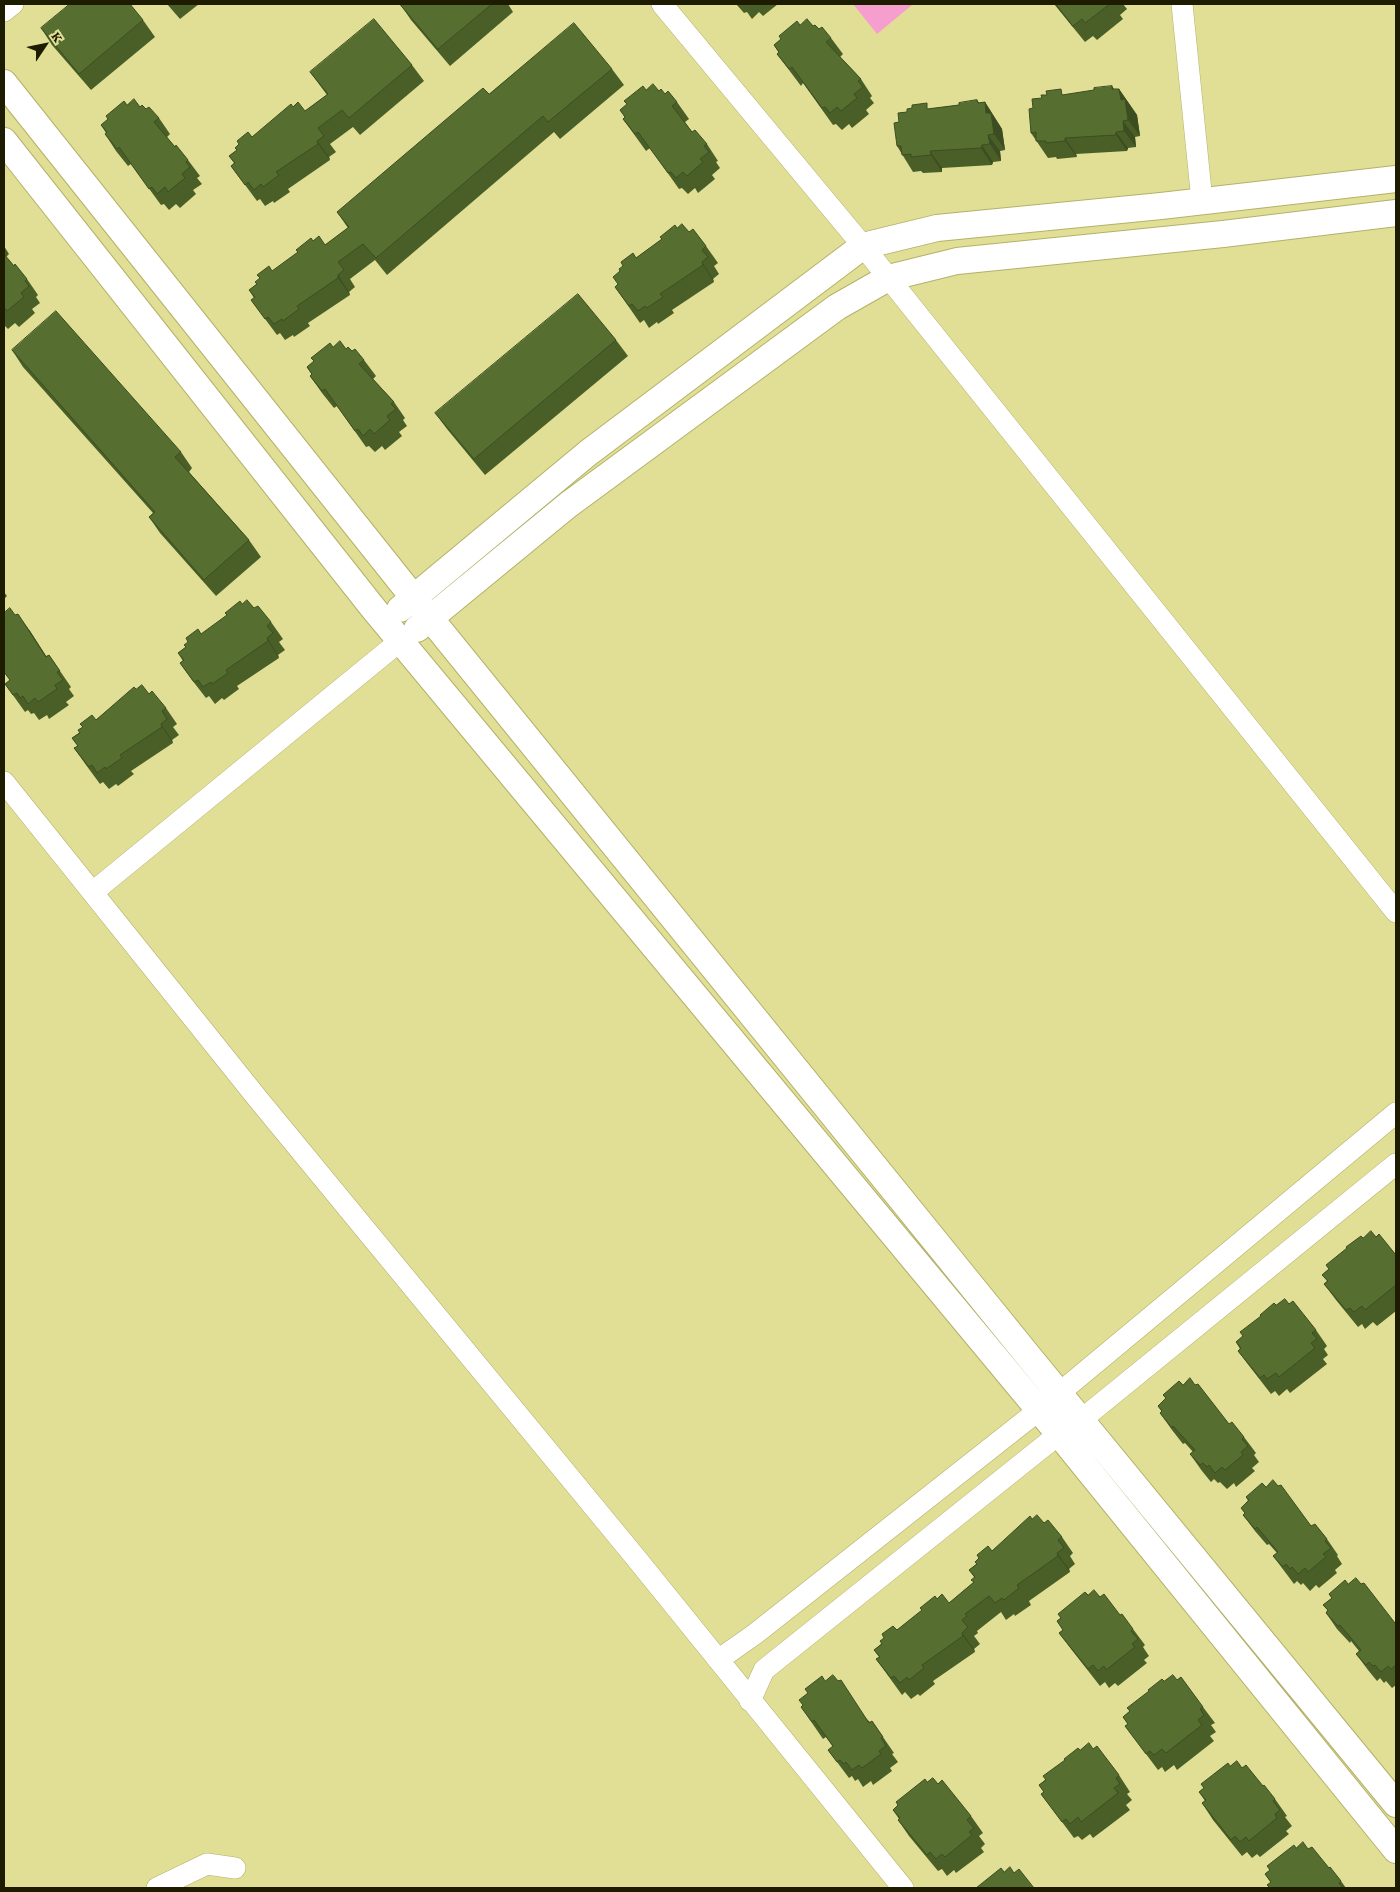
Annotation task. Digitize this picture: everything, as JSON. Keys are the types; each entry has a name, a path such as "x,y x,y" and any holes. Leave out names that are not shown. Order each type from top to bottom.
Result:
{"main road":[{"path":"4,83 430,619 1058,1392 1396,1804"},
{"path":"4,141 393,632 1059,1434 1396,1850"},
{"path":"393,632 413,597 588,453 862,246 937,228 1396,179"},
{"path":"393,632 430,619 568,505 837,307 888,278 957,261 1224,234 1396,213"}],"street":[{"path":"4,11 13,4"},
{"path":"662,4 888,278 1396,912"},
{"path":"1182,4 1202,201"},
{"path":"92,892 393,632"},
{"path":"4,782 258,1099 636,1558 902,1888"},
{"path":"718,1660 755,1634 1039,1410 1058,1392 1396,1113"},
{"path":"750,1701 764,1670 1059,1434 1081,1420 1396,1164"},
{"path":"157,1888 207,1864 235,1868"}],"shaded area":[{"path":"853,4 911,4 912,5 877,34"}],"building":[{"path":"70,4 130,4 143,20 79,74 41,28"},
{"path":"400,4 492,4 438,49"},
{"path":"1056,4 1110,4 1085,23 1082,19 1073,26"},
{"path":"374,19 412,65 349,118 342,110 318,128 324,136 317,141 318,144 276,172 279,175 263,187 261,184 254,190 248,182 245,185 231,166 235,163 229,156 237,150 235,148 239,144 237,141 248,132 252,137 291,104 293,107 298,102 305,111 328,94 310,72"},
{"path":"807,19 813,26 815,25 819,29 822,27 831,38 826,42 861,79 858,81 863,87 854,94 857,98 841,111 837,107 830,113 825,107 822,108 792,67 789,69 777,54 779,52 774,45 781,39 779,36 797,21 800,25"},
{"path":"574,23 612,69 548,122 543,116 376,258 363,244 338,262 344,270 338,275 338,278 297,306 299,309 283,321 282,319 274,324 268,317 265,319 251,300 255,297 249,290 257,284 255,282 260,278 257,275 269,266 272,271 298,252 296,250 311,238 313,241 319,236 325,245 349,227 337,212 483,88 489,94"},
{"path":"653,84 659,91 661,89 665,94 668,91 677,102 672,106 692,132 695,130 707,144 704,146 709,152 700,159 703,162 687,176 683,172 676,178 671,172 668,173 638,132 635,134 623,119 625,117 620,110 627,104 624,101 643,86 646,90"},
{"path":"1112,86 1112,89 1119,89 1121,100 1125,99 1128,120 1123,121 1124,131 1116,132 1116,135 1065,138 1065,141 1046,143 1046,141 1036,141 1036,132 1031,133 1029,109 1033,108 1032,99 1042,98 1041,95 1047,95 1046,91 1061,89 1062,95"},
{"path":"134,99 140,107 142,105 146,109 149,107 159,118 154,122 188,160 186,162 190,167 182,174 185,178 168,192 165,187 157,194 152,187 149,189 119,147 117,149 105,134 107,132 101,125 108,119 106,116 124,101 127,105"},
{"path":"977,100 978,103 985,102 986,113 991,113 994,134 988,135 990,144 982,145 981,148 930,151 931,155 911,157 911,154 902,155 901,146 897,146 894,123 899,122 898,113 907,112 907,109 912,108 912,105 927,103 927,109 959,105 959,103"},
{"path":"682,224 689,232 693,229 706,246 702,250 708,257 702,262 703,265 660,294 663,297 647,308 645,306 638,311 632,304 629,306 615,287 618,284 613,277 623,266 621,262 633,253 636,258 662,239 660,237 675,225 677,228"},
{"path":"4,254 27,279 25,281 29,286 21,293 24,297 7,311 4,307"},
{"path":"578,294 616,340 474,459 435,413"},
{"path":"56,311 181,452 175,457 249,540 204,580 149,517 155,512 12,350"},
{"path":"340,341 346,349 348,347 352,351 355,349 364,360 359,364 394,402 391,404 396,409 387,416 390,420 374,434 370,429 363,436 358,429 355,431 325,389 322,391 310,376 312,374 307,367 314,361 311,358 330,343 333,347"},
{"path":"247,600 254,608 258,606 271,622 267,626 273,633 267,638 268,641 226,670 228,673 212,684 211,682 203,687 198,680 194,682 180,663 184,660 178,653 186,647 184,645 188,642 186,638 198,629 201,634 227,615 225,613 240,601 242,604"},
{"path":"10,608 15,615 18,614 46,657 49,655 60,671 57,672 63,680 55,685 57,689 38,702 35,698 28,704 23,696 20,698 17,693 13,695 5,684 10,680 4,672 4,613"},
{"path":"142,685 149,694 152,691 166,708 162,711 167,719 161,724 162,727 120,755 122,758 97,773 92,765 89,767 74,748 78,746 72,738 80,733 78,730 83,727 80,724 92,715 96,720 134,687 136,689"},
{"path":"1371,1231 1376,1237 1379,1234 1396,1255 1396,1285 1365,1310 1362,1306 1354,1312 1350,1308 1346,1310 1324,1284 1328,1281 1322,1275 1329,1269 1326,1265 1346,1247 1361,1236 1363,1238"},
{"path":"1285,1299 1289,1304 1293,1301 1316,1330 1312,1333 1317,1339 1311,1343 1315,1348 1279,1377 1276,1373 1267,1379 1264,1375 1260,1378 1238,1351 1241,1348 1236,1342 1243,1336 1240,1332 1274,1303 1276,1305"},
{"path":"1190,1378 1195,1385 1198,1384 1229,1424 1232,1422 1244,1437 1242,1439 1248,1446 1241,1452 1243,1455 1225,1470 1222,1467 1215,1473 1209,1465 1207,1467 1203,1463 1200,1465 1190,1454 1195,1450 1173,1426 1172,1428 1160,1413 1162,1411 1158,1406 1166,1398 1163,1395 1179,1381 1183,1385"},
{"path":"1273,1480 1278,1486 1281,1485 1311,1526 1315,1524 1327,1539 1325,1541 1331,1548 1323,1554 1326,1557 1308,1572 1305,1568 1298,1574 1292,1567 1290,1569 1286,1564 1283,1567 1273,1556 1278,1552 1257,1527 1255,1529 1243,1515 1245,1513 1241,1508 1249,1500 1246,1497 1262,1483 1266,1487"},
{"path":"1037,1515 1044,1523 1048,1520 1062,1537 1058,1540 1064,1548 1057,1553 1058,1556 1017,1585 1019,1588 1004,1600 1002,1598 995,1603 989,1596 965,1614 967,1616 962,1620 968,1627 962,1633 963,1636 922,1665 924,1668 909,1680 907,1677 900,1683 894,1676 891,1678 876,1659 880,1657 874,1650 882,1644 880,1641 884,1638 882,1634 893,1626 897,1630 922,1610 920,1608 935,1596 937,1599 942,1594 949,1603 974,1582 971,1580 975,1577 969,1570 977,1564 975,1562 979,1558 977,1555 988,1546 992,1551 1030,1516 1032,1519"},
{"path":"1356,1578 1361,1584 1364,1583 1396,1622 1396,1665 1391,1669 1388,1666 1381,1672 1375,1665 1373,1666 1369,1662 1366,1665 1356,1654 1361,1650 1340,1625 1338,1626 1326,1613 1328,1610 1323,1605 1332,1598 1329,1594 1345,1580 1348,1584"},
{"path":"1094,1590 1100,1597 1104,1594 1120,1615 1122,1614 1133,1629 1131,1631 1138,1639 1132,1644 1135,1647 1106,1670 1104,1666 1098,1671 1093,1665 1088,1669 1059,1633 1063,1630 1057,1621 1061,1618 1058,1614 1085,1592 1088,1595"},
{"path":"833,1675 838,1681 841,1680 869,1723 872,1721 883,1737 881,1738 886,1746 879,1751 881,1754 862,1768 859,1765 852,1770 846,1762 844,1764 840,1760 837,1762 828,1750 833,1746 814,1720 812,1722 801,1707 803,1705 799,1700 808,1693 805,1689 822,1676 825,1681"},
{"path":"1173,1675 1177,1680 1181,1677 1203,1707 1200,1709 1204,1715 1198,1720 1202,1725 1166,1753 1162,1749 1154,1755 1150,1751 1146,1754 1125,1726 1128,1724 1123,1717 1130,1711 1127,1708 1148,1690 1162,1679 1164,1681"},
{"path":"1089,1743 1093,1749 1097,1746 1119,1775 1116,1778 1120,1784 1114,1788 1118,1793 1081,1822 1078,1817 1070,1824 1066,1819 1062,1822 1041,1794 1044,1792 1039,1785 1046,1780 1043,1776 1078,1748 1080,1750"},
{"path":"1237,1761 1242,1768 1246,1765 1264,1785 1275,1799 1273,1801 1280,1810 1275,1814 1277,1818 1249,1841 1246,1837 1240,1842 1235,1836 1231,1840 1202,1803 1206,1800 1199,1792 1204,1788 1201,1784 1228,1763 1230,1766"},
{"path":"933,1778 938,1784 942,1780 971,1816 967,1820 974,1828 969,1832 972,1835 945,1857 942,1854 936,1859 930,1852 927,1855 898,1820 900,1818 893,1810 898,1805 896,1802 925,1779 927,1782"},
{"path":"1303,1842 1308,1849 1312,1847 1330,1867 1341,1881 1339,1883 1343,1888 1270,1888 1267,1885 1271,1882 1265,1874 1270,1870 1267,1866 1294,1845 1296,1848"},
{"path":"1010,1867 1014,1873 1019,1869 1034,1888 976,1888 1001,1868 1004,1872"}]}
